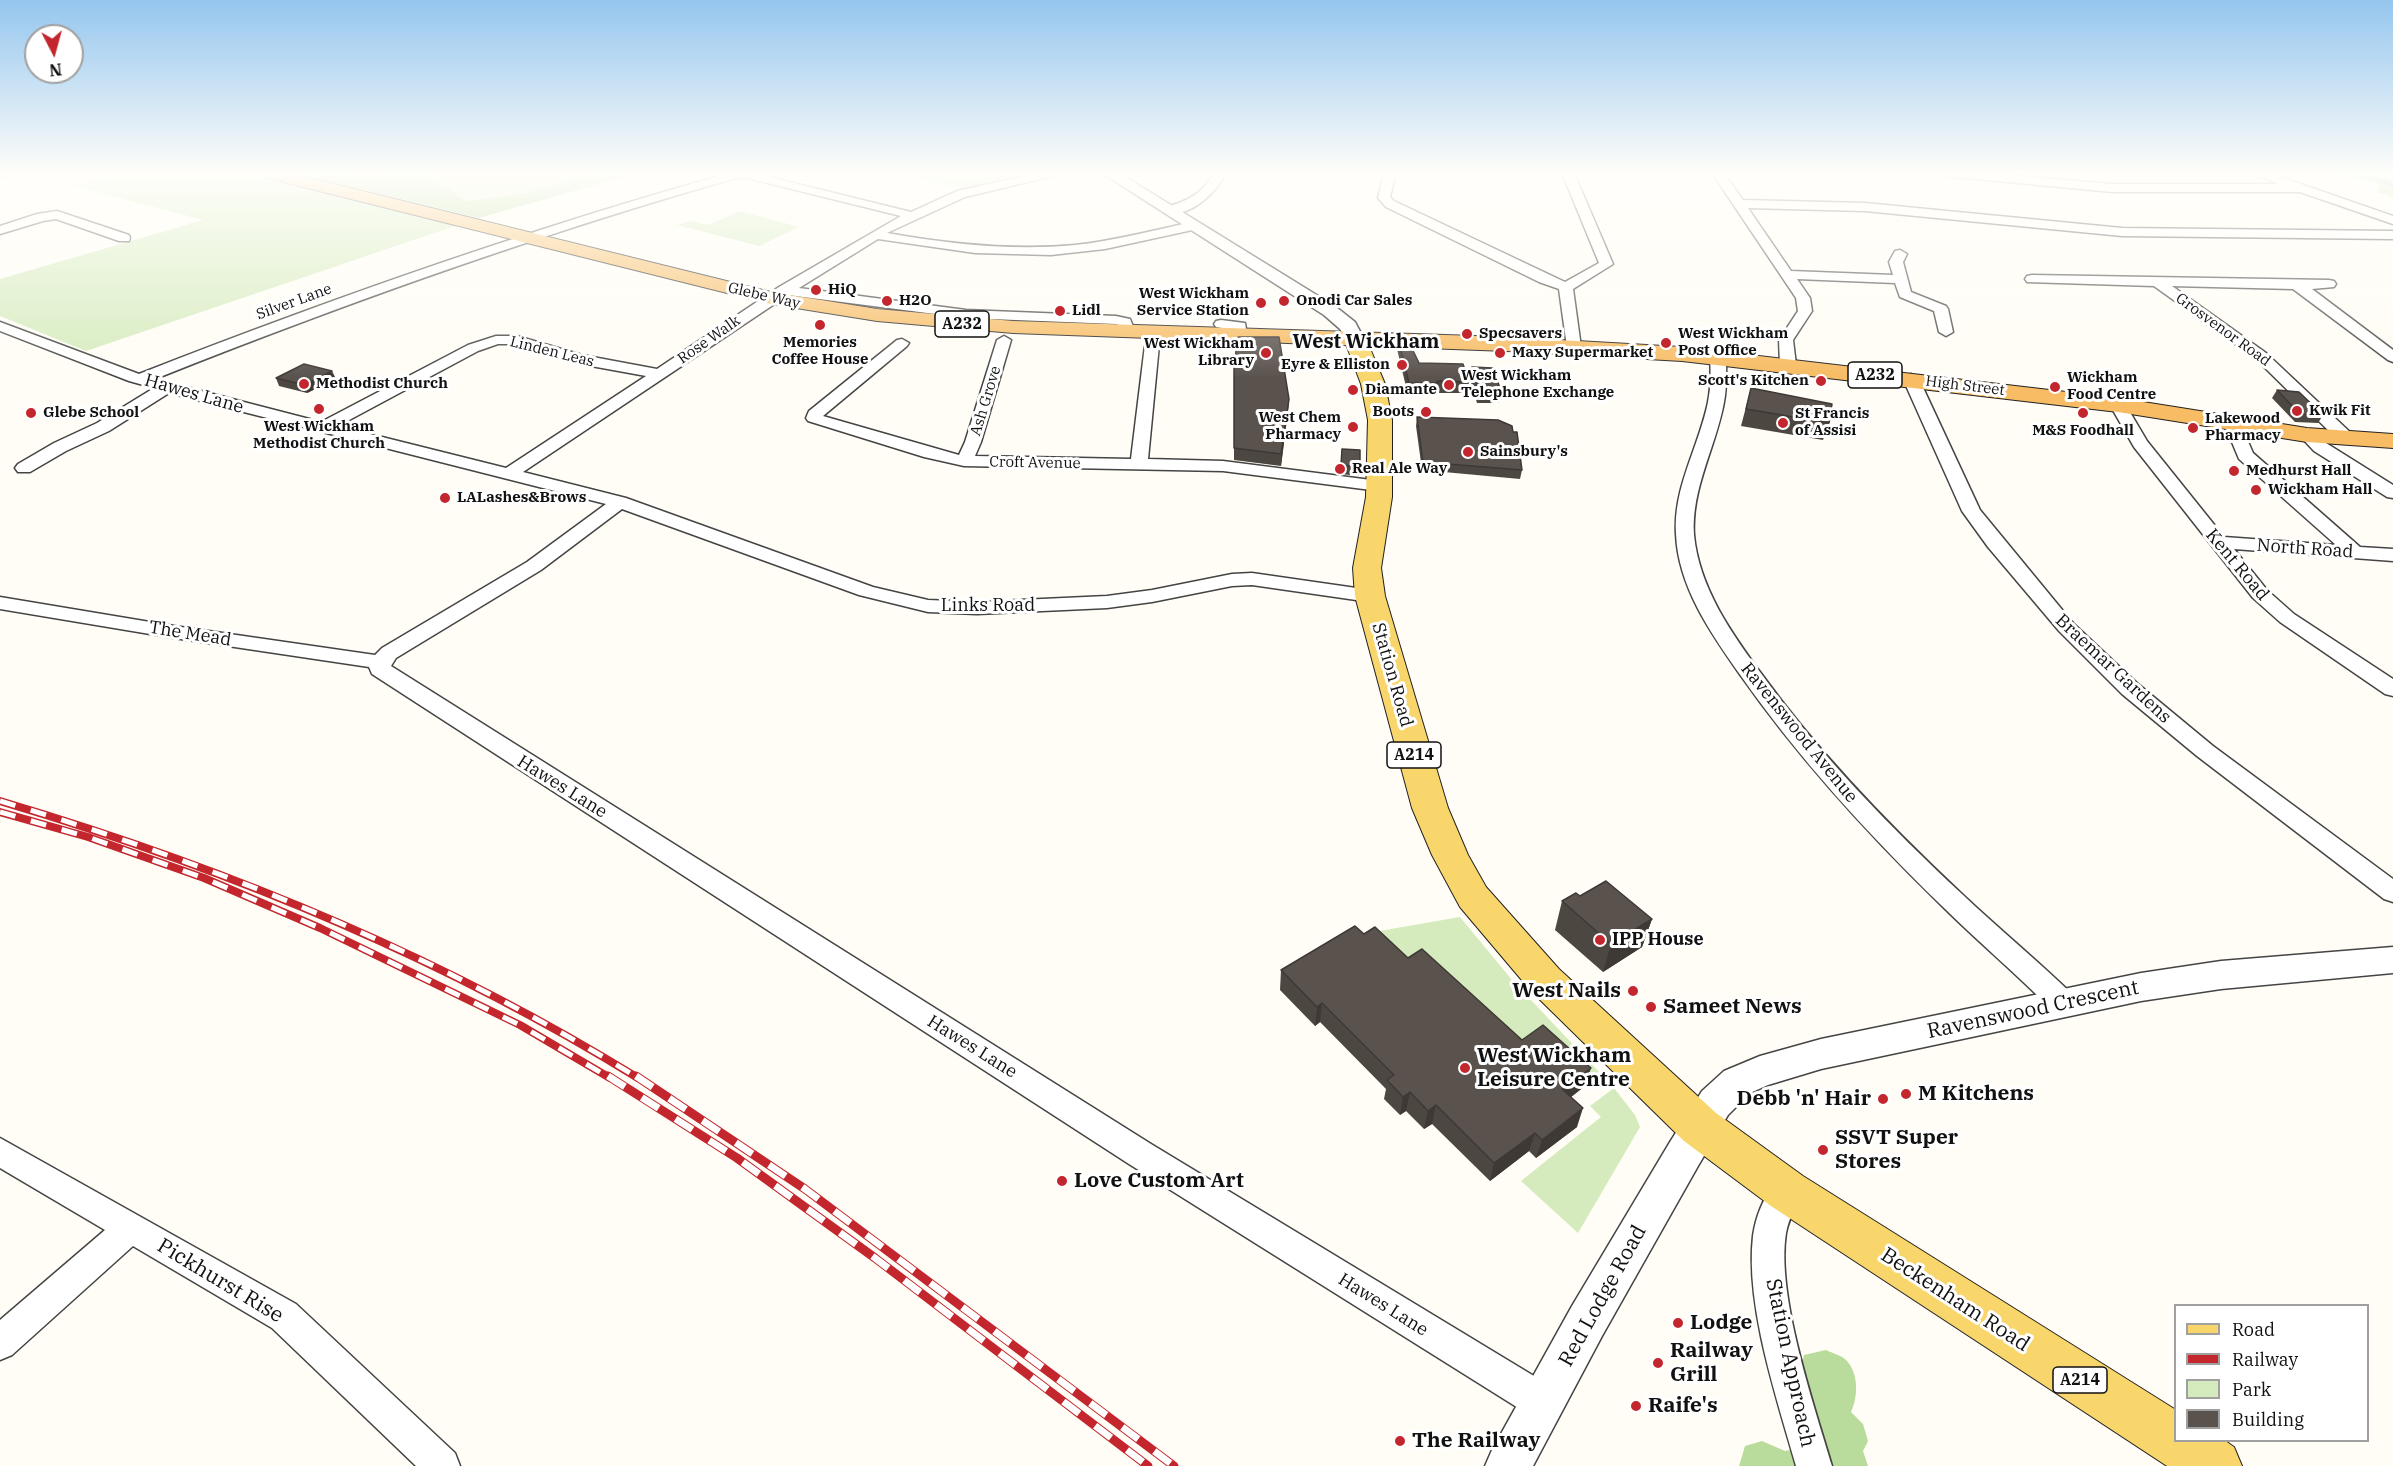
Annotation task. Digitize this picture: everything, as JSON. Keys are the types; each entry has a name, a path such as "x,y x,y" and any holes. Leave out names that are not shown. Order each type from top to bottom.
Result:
{"highway":[{"name":"Glebe Way","path":"551,241 847,312 1128,331 1354,339"},
{"name":"High Street","path":"1354,339 1574,347 1718,357 2118,405 2307,435 2393,441"}],"main road":[{"name":"Station Road","path":"1354,339 1373,384 1381,432 1379,486 1367,568 1370,596 1430,807 1450,855 1473,897 1545,980 1700,1127"},
{"name":"Beckenham Road","path":"1700,1127 1786,1191 2174,1440"},
{"name":"Beckenham Road","path":"2178,1442 2215,1466"}],"street":[{"name":"Silver Lane","path":"141,379 263,331 513,241"},
{"name":"Rose Walk","path":"508,474 777,294 864,241"},
{"path":"923,241 980,249 1049,251 1093,247 1120,241"},
{"path":"1218,241 1330,311 1348,326 1354,339"},
{"path":"1467,241 1544,279 1567,287 1606,264 1597,241"},
{"path":"1764,241 1803,298 1805,307 1786,340 1788,365"},
{"path":"1900,254 1896,262 1907,296 1941,309 1946,332"},
{"path":"1788,276 1901,279"},
{"path":"2032,279 2156,281"},
{"name":"Grosvenor Road","path":"2156,281 2329,284"},
{"name":"Grosvenor Road","path":"2156,281 2261,356 2346,438"},
{"path":"2296,285 2393,357"},
{"path":"1567,287 1566,299 1574,347"},
{"path":"1221,324 1240,326 1240,335"},
{"name":"Hawes Lane","path":"0,326 167,387 620,502"},
{"name":"Linden Leas","path":"322,428 473,348 496,340 517,340 580,359 659,374"},
{"name":"Ash Grove","path":"964,461 973,442 1004,340"},
{"name":"Croft Avenue","path":"902,343 814,414 814,418 932,454 964,461 1234,467 1379,486"},
{"path":"1138,465 1152,345"},
{"name":"Ravenswood Avenue","path":"1718,357 1716,402 1688,495 1685,514 1685,535 1689,557 1702,597 1768,700 1865,813 1916,866 2063,1003"},
{"name":"Braemar Gardens","path":"1911,380 1971,511 2066,627 2130,689 2205,751 2393,892"},
{"path":"24,468 60,447 103,427 167,387"},
{"name":"Kent Road","path":"2118,405 2140,443 2260,594 2276,610 2393,688"},
{"path":"2232,423 2245,455 2355,552"},
{"path":"2307,435 2320,447 2393,492"},
{"path":"380,662 399,646 534,566 620,502"},
{"name":"Links Road","path":"620,502 866,591 928,606 977,608 1082,604 1140,598 1245,579 1273,580 1370,596"},
{"name":"North Road","path":"2217,542 2393,555"},
{"name":"The Mead","path":"0,603 174,632 380,662"},
{"name":"Hawes Lane","path":"380,662 382,672 521,761 1140,1154 1544,1403"},
{"name":"Ravenswood Crescent","path":"1700,1127 1726,1091 1737,1082 1760,1072 1821,1054 2175,981 2393,960"},
{"name":"Red Lodge Road","path":"1508,1466 1587,1321 1700,1127"},
{"name":"Pickhurst Rise","path":"0,1152 284,1316 442,1466"},
{"name":"Station Approach","path":"1786,1191 1772,1222 1770,1280 1779,1332 1814,1466"},
{"path":"0,1343 130,1228"}],"green space":[{"path":"129,241 410,241 86,351 0,316 0,279"},
{"path":"741,241 769,241 759,246"},
{"path":"1460,917 1512,980 1601,1074 1585,1086 1517,1058 1368,933"},
{"path":"1614,1088 1635,1115 1640,1127 1578,1233 1521,1181 1601,1117 1590,1106"},
{"path":"1826,1350 1845,1359 1854,1373 1856,1393 1851,1412 1863,1424 1868,1441 1863,1451 1868,1466 1739,1466 1745,1446 1762,1441 1785,1451 1820,1444 1800,1371 1804,1355"}],"building":[{"path":"1238,337 1279,337 1289,399 1281,454 1234,448 1234,365"},
{"path":"1398,338 1407,338 1419,363 1463,364 1469,382 1409,383"},
{"path":"304,364 332,371 304,385 276,378"},
{"path":"1472,367 1493,368 1501,391 1479,390"},
{"path":"1751,388 1832,404 1829,423 1746,409"},
{"path":"2277,390 2299,392 2323,415 2300,414"},
{"name":"Sainsbury's","path":"1417,417 1498,420 1512,426 1513,432 1517,432 1522,470 1423,462"},
{"path":"1342,449 1360,450 1360,467 1341,465"},
{"path":"1606,881 1652,919 1611,944 1562,901 1576,893 1580,896"},
{"name":"West Wickham Leisure Centre","path":"1355,926 1364,934 1375,927 1408,958 1422,949 1522,1040 1543,1025 1591,1068 1562,1089 1583,1108 1542,1140 1535,1133 1494,1163 1436,1105 1428,1111 1410,1092 1403,1097 1387,1080 1394,1075 1322,1003 1317,1007 1281,970"}],"railway":[{"path":"0,801 166,855 328,918 486,992 563,1033 638,1078"},
{"path":"0,812 88,837 204,878 320,928 520,1025 610,1078"},
{"path":"608,1076 737,1158 875,1258 1148,1466"},
{"path":"636,1076 805,1189 1174,1466"}],"place":[{"name":"HiQ","path":"816,290"},
{"name":"H2O","path":"887,301"},
{"name":"Onodi Car Sales","path":"1284,301"},
{"name":"West Wickham Service Station","path":"1261,303"},
{"name":"Lidl","path":"1060,311"},
{"name":"Memories Coffee House","path":"820,325"},
{"name":"Specsavers","path":"1467,334"},
{"name":"West Wickham Post Office","path":"1666,343"},
{"name":"West Wickham Library","path":"1266,353"},
{"name":"Maxy Supermarket","path":"1500,353"},
{"name":"Eyre & Elliston","path":"1402,365"},
{"name":"Scott's Kitchen","path":"1821,381"},
{"name":"Methodist Church","path":"304,384"},
{"name":"West Wickham Telephone Exchange","path":"1449,385"},
{"name":"Wickham Food Centre","path":"2055,387"},
{"name":"Diamante","path":"1353,390"},
{"name":"West Wickham Methodist Church","path":"319,409"},
{"name":"Kwik Fit","path":"2297,411"},
{"name":"Boots","path":"1426,412"},
{"name":"Glebe School","path":"31,413"},
{"name":"M&S Foodhall","path":"2083,413"},
{"name":"St Francis of Assisi","path":"1783,423"},
{"name":"West Chem Pharmacy","path":"1353,427"},
{"name":"Lakewood Pharmacy","path":"2193,428"},
{"name":"Sainsbury's","path":"1468,452"},
{"name":"Real Ale Way","path":"1340,469"},
{"name":"Medhurst Hall","path":"2234,471"},
{"name":"Wickham Hall","path":"2256,490"},
{"name":"LALashes&Brows","path":"445,498"},
{"name":"IPP House","path":"1600,940"},
{"name":"West Nails","path":"1633,991"},
{"name":"Sameet News","path":"1651,1007"},
{"name":"West Wickham Leisure Centre","path":"1465,1068"},
{"name":"M Kitchens","path":"1906,1094"},
{"name":"Debb 'n' Hair","path":"1883,1099"},
{"name":"SSVT Super Stores","path":"1823,1150"},
{"name":"Love Custom Art","path":"1062,1181"},
{"name":"Lodge","path":"1678,1323"},
{"name":"Railway Grill","path":"1658,1363"},
{"name":"Raife's","path":"1636,1406"},
{"name":"The Railway","path":"1400,1441"}],"district":[{"name":"West Wickham","path":"1366,342"}]}
